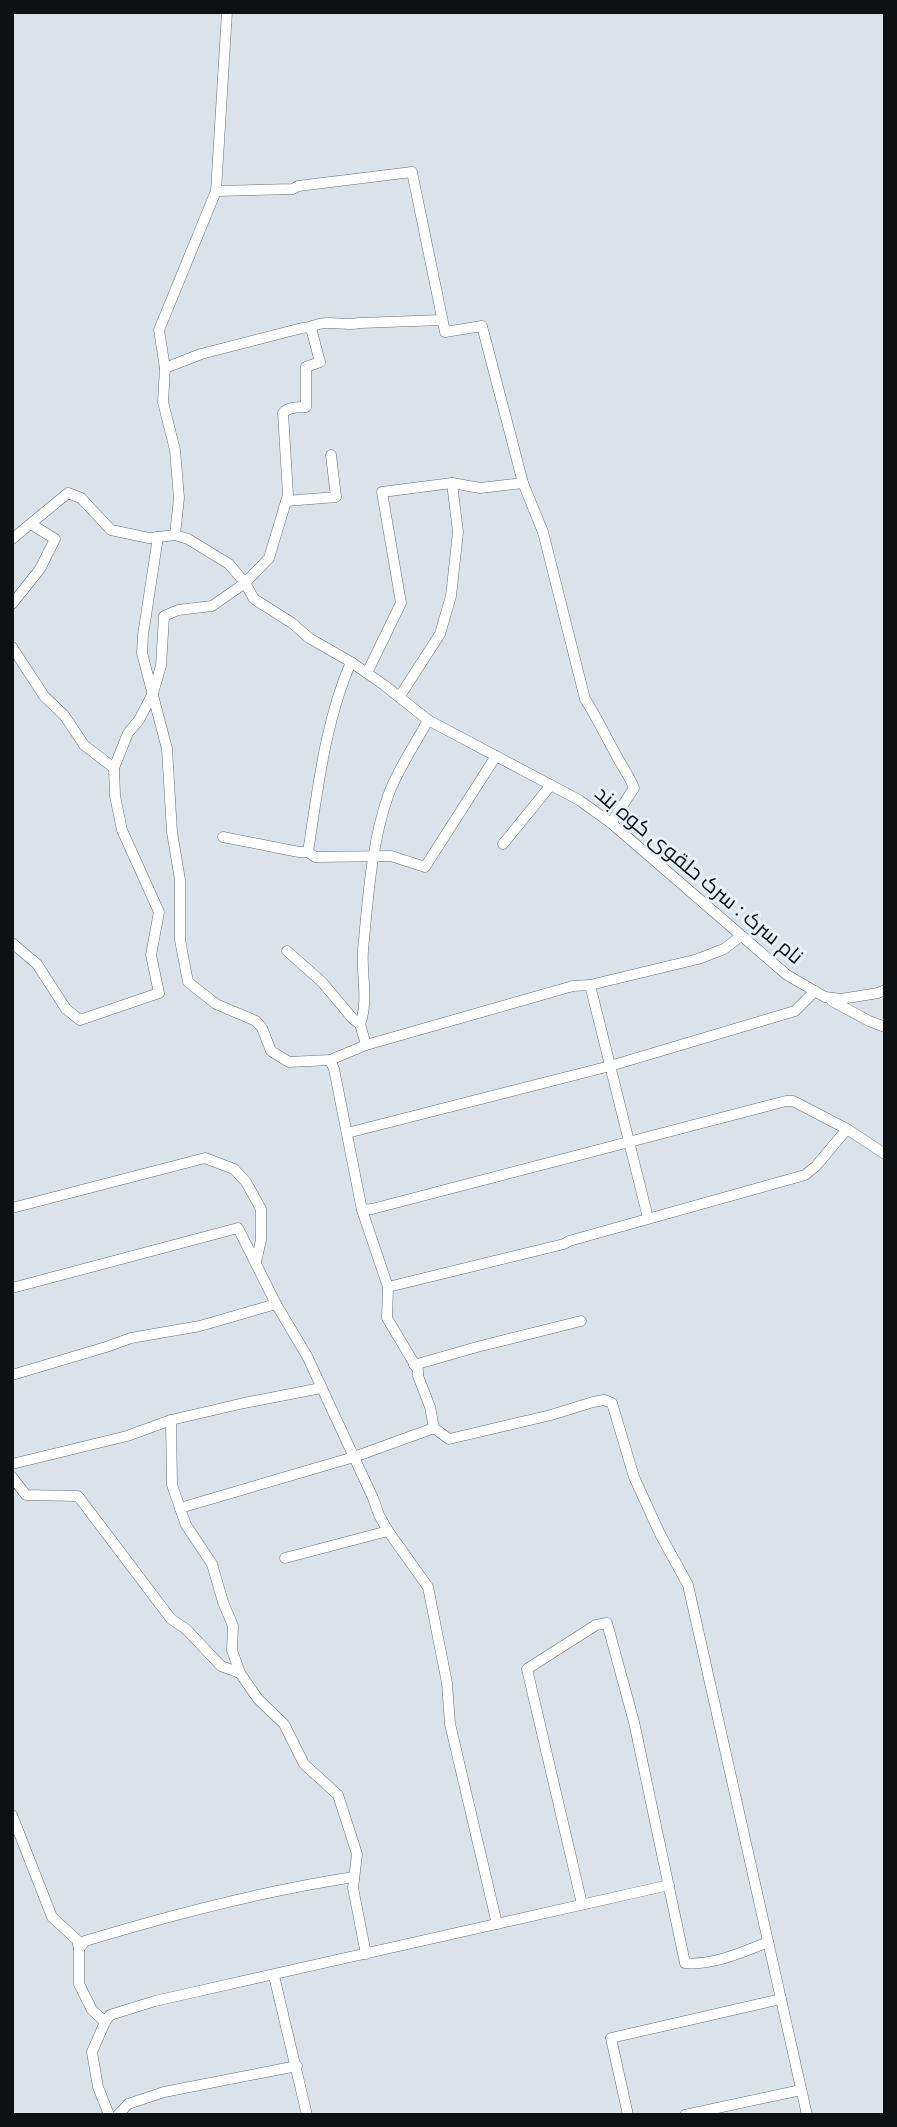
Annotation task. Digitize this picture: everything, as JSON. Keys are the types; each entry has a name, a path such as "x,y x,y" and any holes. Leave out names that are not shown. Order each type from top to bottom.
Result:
{"street":[{"path":"12,539 68,493 81,498 111,530 149,538 175,535 179,498 175,450 163,402 165,368 159,330 216,191 227,12"},
{"path":"216,191 293,188 412,172 444,332 482,326 523,483 543,532 585,699 634,788 611,823"},
{"path":"165,368 201,354 319,324 441,320"},
{"path":"12,943 37,964 66,1009 80,1020 159,993 151,954 159,912 122,830 114,768 128,733 139,720 153,693 161,666 164,616 178,610 212,606 245,583 269,558 288,495 283,412 306,407 306,367 320,362 311,328"},
{"path":"286,501 336,497 331,455"},
{"path":"367,673 401,603 382,492 452,483 480,488 523,483"},
{"path":"400,696 440,634 451,596 458,532 452,483"},
{"path":"12,604 40,569 55,539 31,524"},
{"name":"نام سرک : سرک حلقوی کوه بند","path":"175,535 188,539 229,564 254,599 292,623 309,638 367,673 428,720 579,800 611,823 787,975 820,994 841,999 885,990"},
{"path":"158,537 142,653 167,749 172,832 180,880 180,940 188,982 216,1004 256,1021 262,1028 271,1051 289,1062 331,1060 366,1045 573,986 590,985 698,959 724,949 741,936"},
{"path":"12,647 44,696 64,715 84,745 114,768"},
{"path":"308,852 325,748 341,686 351,662"},
{"path":"366,1045 359,1024 365,1004 363,952 377,831 389,793 428,720"},
{"path":"223,837 308,852 315,857 391,856 425,867 496,757"},
{"path":"503,844 551,785"},
{"path":"287,951 322,982 359,1024"},
{"path":"590,985 648,1217"},
{"path":"347,1133 610,1066 795,1011 820,994 885,1027"},
{"path":"331,1060 362,1210 388,1287 387,1318 414,1365 430,1408 434,1428 449,1439 551,1415 593,1402 612,1403 634,1477 660,1534 688,1585 807,2115"},
{"path":"362,1210 786,1101 793,1101 847,1129 885,1154"},
{"path":"388,1287 564,1244 648,1217 805,1175 817,1166 847,1129"},
{"path":"12,1208 205,1158 234,1169 246,1182 261,1209 261,1240 256,1262"},
{"path":"12,1288 238,1228 276,1304 307,1356 379,1515 428,1587 447,1683 450,1724 497,1924"},
{"path":"12,1375 131,1338 201,1326 276,1304"},
{"path":"414,1365 580,1321"},
{"path":"12,1464 127,1436 171,1420 321,1388"},
{"path":"171,1420 173,1485 186,1525 212,1563 233,1626 232,1650 240,1672 258,1699 284,1724 303,1763 338,1795 357,1854 353,1888 366,1954"},
{"path":"180,1508 354,1457 434,1428"},
{"path":"12,1476 26,1495 78,1496 171,1619 186,1629 221,1666 240,1672"},
{"path":"285,1558 388,1531"},
{"path":"582,1904 527,1669 596,1625 607,1623 634,1722 685,1963 700,1963 740,1953 768,1942"},
{"path":"12,1815 52,1917 76,1940 79,1949 79,1984 92,2010 104,2022"},
{"path":"79,1949 85,1941 171,1916 282,1889 354,1877"},
{"path":"109,2115 98,2087 92,2052 104,2022 110,2015 155,2001 669,1885"},
{"path":"274,1976 307,2115"},
{"path":"628,2115 611,2038 781,1999"},
{"path":"118,2115 128,2104 164,2092 297,2066"},
{"path":"685,2115 801,2090"}]}
